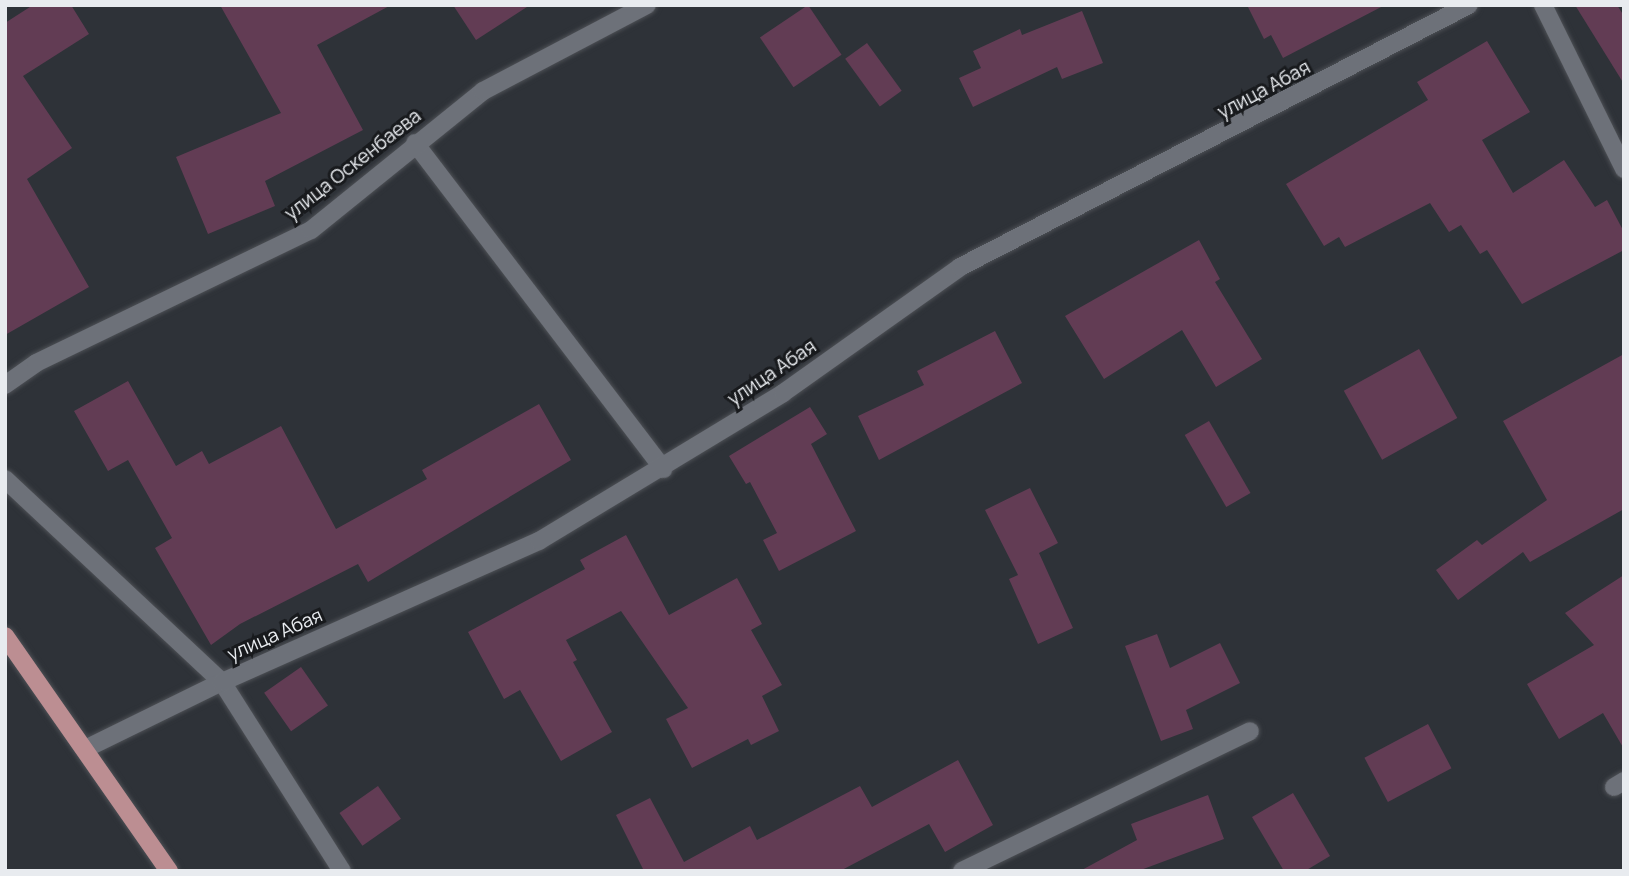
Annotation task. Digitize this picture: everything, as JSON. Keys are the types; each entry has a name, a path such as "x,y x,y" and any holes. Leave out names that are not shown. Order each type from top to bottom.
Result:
{"main road":[{"path":"5,636 169,871"}],"street":[{"name":"улица Оскенбаева","path":"5,385 36,363 311,230 415,143 483,91 646,5"},
{"name":"улица Абая","path":"85,749 222,682 539,541 783,393 960,267 1469,5"},
{"path":"1543,5 1624,169"},
{"path":"415,143 663,468"},
{"path":"5,479 222,682 342,871"},
{"path":"962,871 1250,731"}],"building":[{"path":"33,5 71,5 89,34 23,76 72,148 27,179 89,287 5,335 5,23"},
{"path":"220,5 391,5 317,45 363,130 265,181 275,206 208,234 176,157 281,113"},
{"path":"453,5 530,5 476,40"},
{"path":"808,5 842,55 793,87 760,37"},
{"path":"1247,5 1385,5 1283,58 1271,35 1264,39"},
{"path":"1575,5 1617,5 1624,16 1624,84"},
{"path":"1082,11 1103,63 1062,79 1057,67 973,107 959,78 981,68 973,51 1020,29 1022,35"},
{"path":"1487,41 1530,112 1482,140 1513,193 1564,160 1595,207 1607,200 1624,232 1624,250 1522,304 1487,250 1480,254 1461,225 1449,232 1430,203 1345,247 1339,237 1324,246 1286,184 1428,100 1417,82"},
{"path":"867,43 902,91 880,107 845,59"},
{"path":"1199,240 1220,279 1215,282 1262,359 1216,387 1182,330 1104,379 1065,316"},
{"path":"995,331 1022,383 879,460 858,416 924,385 917,371"},
{"path":"1419,349 1457,418 1382,460 1344,391"},
{"path":"1624,354 1624,509 1530,562 1523,552 1458,600 1436,570 1477,540 1482,545 1547,500 1503,421"},
{"path":"128,381 176,466 202,451 209,464 281,426 336,529 427,479 422,470 539,404 571,460 368,582 358,564 240,624 211,645 155,548 172,538 128,460 108,471 74,411"},
{"path":"810,407 827,434 811,444 856,531 779,571 763,540 777,533 750,482 746,484 729,456"},
{"path":"1209,421 1250,493 1226,507 1185,435"},
{"path":"1030,488 1058,543 1039,553 1073,628 1038,644 1009,579 1018,575 985,510"},
{"path":"626,535 669,615 737,578 762,624 751,630 782,685 762,696 779,731 751,745 748,739 692,768 666,719 688,708 621,611 566,640 577,660 573,662 612,732 561,761 520,690 504,699 468,632 585,569 580,560"},
{"path":"1624,575 1624,749 1603,713 1559,739 1527,684 1594,645 1565,613"},
{"path":"1157,634 1170,668 1220,643 1240,683 1186,710 1193,729 1161,741 1125,646"},
{"path":"301,667 328,706 291,731 264,693"},
{"path":"1428,724 1451,768 1388,802 1364,758"},
{"path":"958,760 993,825 945,852 929,824 840,871 644,871 616,815 650,798 684,862 750,826 757,840 860,786 872,807"},
{"path":"378,786 401,819 362,846 339,813"},
{"path":"1293,793 1330,856 1305,871 1284,871 1252,817"},
{"path":"1208,795 1224,839 1138,871 1080,871 1137,840 1131,824"}]}
